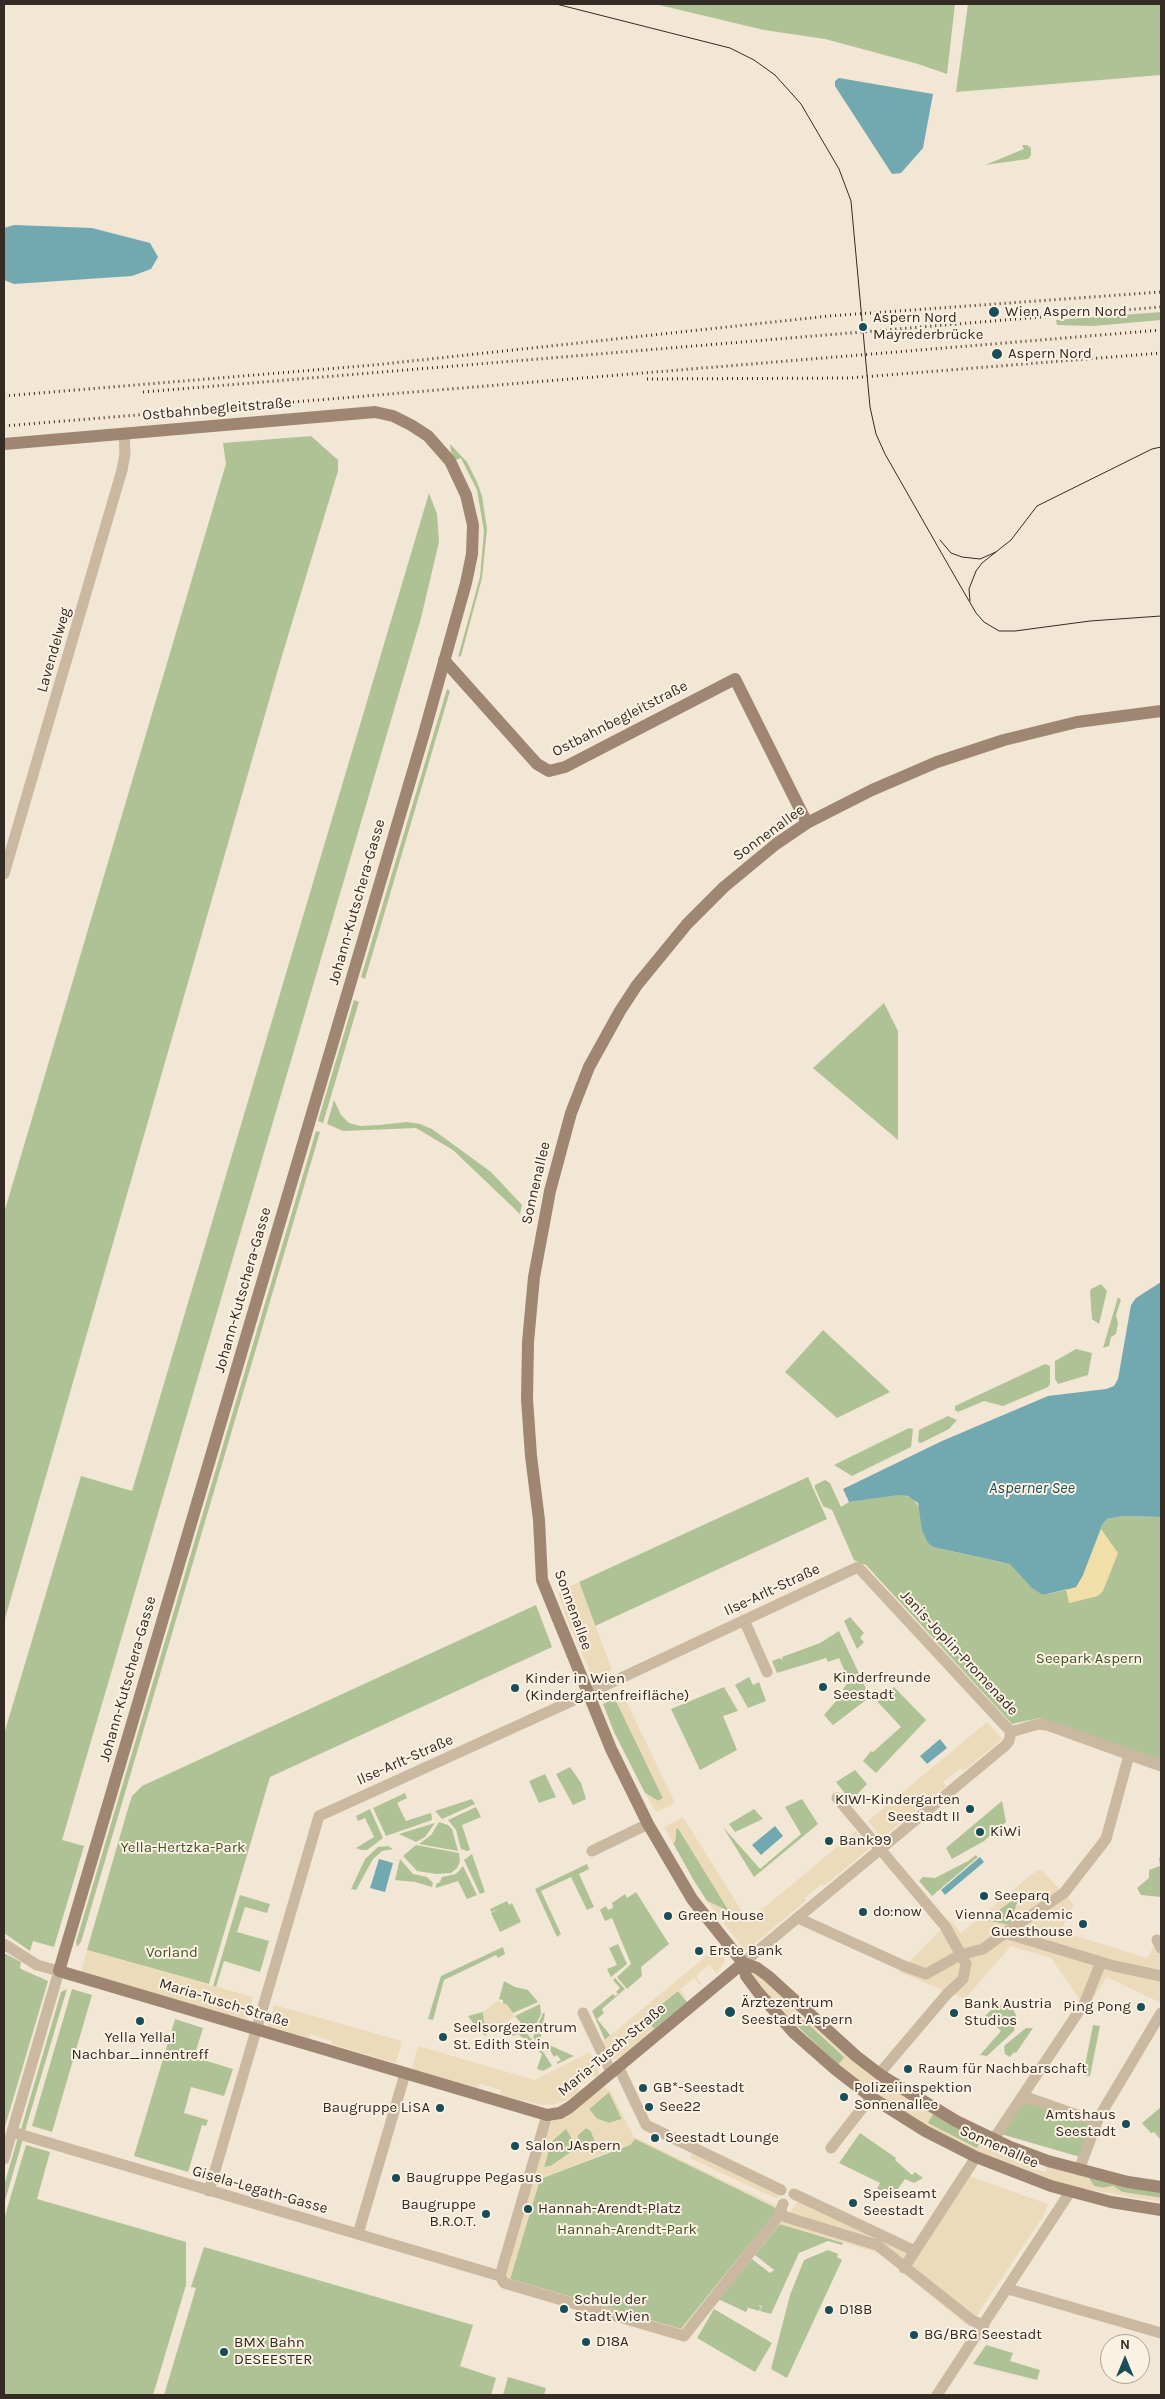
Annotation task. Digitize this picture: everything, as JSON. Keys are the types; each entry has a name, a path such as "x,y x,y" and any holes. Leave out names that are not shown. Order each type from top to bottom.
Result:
{"street":[{"name":"Ostbahnbegleitstraße","path":"4,444 375,412 399,419 428,436"},
{"name":"Lavendelweg","path":"4,874 7,851 122,470 125,454 124,434"},
{"name":"Johann-Kutschera-Gasse","path":"4,2160 444,660 472,554 473,525 466,495 450,461 428,436"},
{"name":"Ostbahnbegleitstraße","path":"444,660 537,764 549,771 566,768 735,679 808,823"},
{"name":"Sonnenallee","path":"1161,711 1077,722 974,749 894,780 808,823 776,844 724,887 687,924 637,985 599,1046 582,1082 554,1170 538,1253 531,1303 528,1361 529,1428 539,1520 542,1580 587,1694 611,1749 648,1824 692,1899 743,1963 746,1976 794,2033 871,2097 925,2130 976,2157 1022,2176 1070,2192 1111,2202 1161,2210"},
{"name":"Ilse-Arlt-Straße","path":"209,2190 319,1816 587,1694 858,1567"},
{"name":"Janis-Joplin-Promenade","path":"858,1567 1011,1732 1038,1724 1047,1725 1161,1766"},
{"path":"744,1620 767,1672"},
{"name":"Maria-Tusch-Straße","path":"59,1971 548,2115 565,2111 1010,1741 1011,1732"},
{"path":"798,1918 926,1974 960,1955 983,1949 1064,1893 1106,1839 1129,1755"},
{"path":"837,1798 945,1926 966,1964 963,1979 948,1993 879,2074"},
{"path":"592,1851 648,1824"},
{"path":"1005,1933 1101,1962 1161,1976"},
{"path":"4,1944 37,1965 59,1971"},
{"path":"993,2140 1085,2002 1101,1962"},
{"name":"Sonnenallee","path":"743,1963 757,1968 768,1976 879,2074 936,2110 993,2140 1030,2155 1128,2182 1161,2187"},
{"path":"583,2013 646,2125 782,2190"},
{"path":"1080,2170 1097,2122 1161,2013"},
{"path":"358,2234 406,2074"},
{"path":"1023,2096 1097,2122"},
{"path":"831,2148 871,2097"},
{"path":"548,2115 500,2276 504,2283 684,2336 782,2209 786,2217 877,2245 973,2321 984,2325"},
{"name":"Gisela-Legath-Gasse","path":"12,2132 500,2276"},
{"path":"904,2268 976,2157"},
{"path":"937,2395 1070,2192"},
{"path":"794,2194 916,2251"},
{"path":"1008,2289 1161,2333"}],"green space":[{"path":"655,4 955,4 947,74 918,64 825,39 764,30"},
{"path":"968,4 1161,4 1161,75 956,92"},
{"path":"1022,145 1027,145 1031,148 1031,155 1028,159 985,165 1024,149"},
{"path":"1161,312 1161,320 1093,326 1057,325 1056,320"},
{"path":"311,436 338,460 338,471 281,659 4,1622 4,1213 226,464 223,443"},
{"path":"450,444 467,462 477,482 482,496 487,529 482,578 461,656 458,657 480,577 484,531 477,490 461,458 456,460 451,452"},
{"path":"429,493 437,514 439,542 421,618 62,1840 84,1846 54,1947 33,1941 30,1951 4,1933 4,1734 81,1476 132,1491"},
{"path":"447,689 450,691 365,979 361,977"},
{"path":"354,1000 359,1002 323,1123 318,1121"},
{"path":"884,1003 898,1031 898,1140 813,1068"},
{"path":"334,1100 341,1115 349,1123 360,1126 407,1122 420,1124 432,1129 491,1172 522,1205 520,1214 453,1150 416,1128 343,1131 327,1124"},
{"path":"316,1131 320,1132 81,1942 77,1947 76,1942"},
{"path":"1101,1284 1107,1291 1099,1324 1092,1319 1090,1292 1091,1289"},
{"path":"1118,1297 1121,1300 1116,1315 1118,1323 1116,1334 1111,1337 1109,1346 1103,1348"},
{"path":"823,1330 890,1392 837,1418 785,1372"},
{"path":"1076,1349 1092,1353 1088,1375 1058,1384 1055,1379 1055,1361"},
{"path":"1045,1364 1050,1366 1050,1384 1048,1387 1003,1406 984,1401 958,1412 955,1410 955,1406"},
{"path":"948,1416 957,1420 949,1429 921,1443 918,1442 919,1430"},
{"path":"909,1428 913,1429 911,1447 852,1476 834,1465"},
{"path":"808,1477 827,1519 595,1626 579,1582"},
{"name":"Seepark Aspern","path":"825,1480 830,1483 841,1507 849,1502 881,1497 888,1491 913,1498 920,1509 928,1543 933,1547 1005,1563 1011,1556 1043,1595 1066,1590 1083,1575 1102,1525 1107,1519 1123,1516 1161,1517 1161,1762 1039,1718 1012,1724 866,1565 854,1560 832,1510 823,1506 815,1488 815,1485"},
{"name":"Yella-Hertzka-Park","path":"536,1605 552,1647 270,1777 209,1984 87,1950 132,1796 142,1786"},
{"path":"850,1617 864,1633 860,1638 864,1642 857,1649 844,1621"},
{"path":"839,1631 870,1697 833,1725 824,1715 845,1691 843,1689 849,1681 839,1658 828,1662 826,1658 777,1673 772,1661 780,1658 783,1661 782,1657 820,1643"},
{"path":"749,1677 753,1685 759,1682 766,1701 748,1708 735,1685"},
{"path":"724,1687 738,1711 723,1716 737,1750 700,1770 671,1709"},
{"path":"894,1687 926,1720 876,1773 863,1761 871,1751 873,1752 901,1727 876,1700"},
{"path":"615,1698 663,1798 658,1801 645,1793 614,1732 603,1704"},
{"path":"570,1767 581,1783 586,1799 573,1805 556,1774"},
{"path":"855,1770 867,1784 851,1801 836,1782"},
{"path":"545,1774 556,1797 539,1803 529,1781"},
{"path":"405,1793 407,1798 397,1803 406,1821 431,1813 432,1820 386,1836 373,1808"},
{"path":"472,1799 475,1804 442,1819 435,1811"},
{"path":"802,1799 818,1824 754,1877 723,1827 760,1869 801,1834 785,1807"},
{"name":"KiWi","path":"1002,1801 1006,1822 984,1841 952,1859 946,1848"},
{"path":"476,1807 481,1817 462,1825 470,1850 467,1851 461,1849 456,1830 448,1820"},
{"path":"370,1809 383,1838 367,1850 361,1850 356,1848 374,1837 365,1818 358,1821 356,1816"},
{"path":"754,1809 763,1819 735,1832 729,1824"},
{"path":"439,1822 448,1825 452,1829 458,1851 419,1844 431,1835"},
{"path":"435,1823 425,1837 416,1842 399,1834"},
{"path":"678,1828 731,1913 728,1915 724,1909 707,1901 693,1879 673,1843 675,1842 676,1829"},
{"path":"416,1845 459,1853 460,1862 451,1873 436,1874 417,1871 403,1856"},
{"path":"388,1846 393,1849 382,1851 373,1859 356,1890 351,1889 365,1859 378,1847"},
{"path":"472,1854 485,1892 480,1894 464,1860"},
{"path":"976,1855 978,1857 932,1896 919,1881 923,1877 935,1878"},
{"path":"1161,1857 1161,1897 1141,1895 1137,1888 1149,1878 1149,1870 1160,1866 1159,1858"},
{"path":"400,1859 413,1874 427,1877 433,1883 432,1887 415,1882 395,1880"},
{"path":"587,1864 589,1869 579,1874 594,1907 587,1910 571,1877 541,1891 561,1934 557,1937 535,1889"},
{"path":"463,1866 477,1895 467,1899 458,1881 436,1888 436,1884 440,1882 442,1877 456,1874"},
{"path":"636,1892 669,1944 641,1967 642,1976 627,1989 617,1977 631,1964 612,1918 605,1921 600,1910 606,1906 608,1910 613,1908 612,1903 625,1894 627,1898"},
{"path":"240,1895 270,1904 267,1913 245,1907 237,1932 269,1941 260,1972 224,1961 216,1987 213,1986"},
{"path":"1014,1899 1018,1900 1010,1925 988,1921 988,1918"},
{"path":"507,1901 509,1905 512,1903 521,1922 500,1932 491,1913 499,1909 491,1912 490,1909"},
{"path":"618,1944 627,1964 611,1977 607,1969 617,1965 609,1948"},
{"path":"503,1947 505,1954 498,1958 496,1955 444,1980 433,2020 428,2019 441,1976"},
{"path":"4,1953 21,1962 21,1969 48,1981 4,2130"},
{"path":"615,1978 625,1989 602,2009 604,2013 597,2019 610,2035 605,2040 592,2011 613,1994 615,1996 618,1994 616,1992 620,1988 613,1980"},
{"path":"504,1981 515,1987 528,1990 538,2002 513,2013 503,2003 503,2000 499,1999"},
{"path":"67,1989 24,2134 20,2133 61,1992"},
{"path":"72,1989 92,1995 52,2132 32,2126"},
{"path":"678,1991 687,2002 654,2029 644,2018"},
{"path":"540,2004 541,2014 531,2035 515,2016"},
{"path":"1011,2005 1016,2015 1014,2031 987,2056 980,2055 1001,2031 985,2016 995,2006"},
{"path":"483,2012 484,2021 490,2023 486,2036 479,2031 468,2016"},
{"path":"543,2013 545,2013 540,2041 574,2056 557,2064 561,2060 557,2055 554,2057 550,2050 547,2052 533,2037"},
{"path":"796,2013 845,2057 838,2065 790,2019"},
{"path":"175,2019 203,2028 194,2057 233,2069 224,2096 191,2087 184,2113 208,2120 206,2126 202,2125 188,2172 134,2156"},
{"path":"1093,2025 1100,2026 1090,2076 1083,2075"},
{"path":"521,2027 544,2053 552,2066 543,2071 537,2069 542,2054 518,2034 512,2036 511,2033"},
{"path":"1026,2028 1033,2028 1016,2053 1014,2052 1010,2057 1005,2054 1004,2046"},
{"path":"609,2092 622,2119 609,2123 597,2119 589,2109"},
{"path":"1024,2099 1093,2123 1080,2157 1001,2134"},
{"path":"1161,2107 1161,2138 1160,2139 1142,2123"},
{"path":"933,2114 982,2139 977,2149 927,2123"},
{"path":"566,2128 572,2139 571,2152 551,2166 544,2167 551,2142"},
{"path":"586,2128 591,2131 595,2141 587,2150 580,2151 577,2148 578,2135"},
{"path":"860,2133 896,2158 895,2160 912,2175 915,2172 923,2178 914,2183 905,2179 893,2196 877,2189 880,2183 839,2163"},
{"path":"18,2137 23,2139 4,2204 4,2186"},
{"name":"Hannah-Arendt-Park","path":"635,2138 778,2209 681,2329 510,2279 540,2179 630,2145"},
{"path":"26,2145 50,2152 37,2199 186,2242 186,2285 153,2395 4,2395 4,2219"},
{"path":"1088,2177 1161,2191 1161,2198 1122,2192 1113,2186 1103,2188 1094,2186"},
{"path":"780,2224 843,2243 842,2245 828,2241 799,2253 771,2314 760,2311 762,2306 758,2305 761,2307 759,2311 746,2307 748,2308 746,2312 718,2299 752,2259 770,2273 774,2270 755,2255"},
{"path":"204,2247 473,2325 460,2366 496,2378 491,2395 164,2395 196,2288 191,2287"},
{"path":"828,2250 838,2254 837,2257 842,2260 787,2378 771,2369 790,2295 804,2260"},
{"path":"714,2309 772,2343 755,2372 697,2338"},
{"path":"986,2345 1013,2353 1010,2361 1040,2370 1037,2380 973,2364"},
{"path":"508,2377 546,2388 544,2395 503,2395"}],"sand":[{"path":"1101,1529 1118,1553 1103,1591 1098,1596 1069,1603 1066,1590 1076,1587 1083,1575"}],"shaded area":[{"path":"579,1582 612,1670 593,1679 566,1617 558,1592"},
{"path":"622,1692 675,1803 656,1812 645,1793 658,1801 663,1798 615,1699 603,1704 602,1700"},
{"path":"987,1722 1002,1739 964,1771 961,1768 943,1782 946,1786 882,1838 868,1821"},
{"path":"683,1817 748,1921 856,1831 870,1848 824,1886 822,1884 805,1898 806,1901 745,1951 707,1901 724,1909 728,1914 730,1913 678,1828 676,1829 675,1842 673,1843 664,1827"},
{"path":"1037,1870 1042,1870 1074,1905 1060,1931 1147,1958 1161,1934 1161,2003 1107,1977 1090,2003 1080,2000 1051,1958 1011,1946 965,1999 899,1972 950,1920 961,1933","holes":["1014,1899 1018,1900 1010,1925 988,1921 988,1918"]},
{"path":"717,1947 725,1960 717,1974 709,1965 696,1976 702,1984 700,1985 694,1978 680,1989 686,1997 684,1999 678,1991 644,2018 654,2029 618,2059 608,2058 601,2043"},
{"path":"87,1950 253,1997 247,2021 81,1972"},
{"path":"749,1971 754,1971 933,2114 928,2123 977,2148 982,2139 1017,2155 1015,2161 1045,2172 1047,2165 1088,2177 1094,2186 1103,2188 1113,2186 1122,2192 1161,2198 1161,2202 1067,2186 972,2150 929,2127 870,2091 797,2030","holes":["796,2013 844,2057 839,2065 790,2020"]},
{"path":"497,2001 507,2005 515,2016 501,2026 496,2025 496,2028 484,2022 483,2012"},
{"path":"274,2005 402,2041 396,2063 331,2044 332,2041 310,2034 309,2038 268,2026"},
{"path":"418,2046 535,2080 590,2052 600,2075 595,2078 592,2075 578,2087 580,2091 567,2100 556,2104 542,2105 500,2095 501,2090 480,2084 478,2088 412,2069"},
{"name":"Hannah-Arendt-Platz","path":"603,2087 610,2090 634,2137 781,2208 681,2331 504,2278 549,2125 553,2120","holes":["609,2092 622,2119 609,2123 597,2119 589,2109","586,2128 590,2129 595,2141 587,2150 580,2151 577,2148 578,2135","566,2129 571,2137 571,2152 551,2166 544,2167 551,2142","635,2139 778,2209 681,2329 510,2279 540,2179 630,2145"]},
{"path":"693,2151 780,2192 777,2199 690,2158"},
{"path":"966,2175 1048,2204 1044,2215 969,2327 879,2253 780,2224 803,2195 913,2247"}],"water":[{"path":"839,78 933,94 923,148 901,173 892,174 835,86 835,81"},
{"path":"14,225 92,228 150,243 158,257 151,269 132,276 14,284 4,280 4,228"},
{"name":"Asperner See","path":"1161,1282 1161,1517 1123,1516 1107,1519 1102,1525 1083,1575 1076,1587 1043,1595 1032,1588 1010,1564 933,1547 928,1543 922,1530 918,1503 908,1496 898,1495 849,1502 843,1489 942,1441 1048,1396 1106,1389 1114,1386 1118,1379 1131,1305 1136,1298"},
{"path":"940,1739 947,1748 927,1764 920,1756"},
{"path":"775,1826 783,1836 761,1855 752,1845"},
{"path":"980,1857 984,1862 945,1895 941,1890"},
{"path":"379,1859 393,1863 385,1892 370,1888"}],"tram line":[{"path":"556,4 730,48 754,60 775,75 801,104 839,169 851,201 870,407 876,434 885,454 950,568 976,613 984,622 999,631 1015,631 1090,621 1161,616"},
{"path":"970,601 969,589 976,571 982,563 1011,540 1037,506 1152,449 1161,447"},
{"path":"940,540 951,553 962,557 980,559 996,552"}],"railway":[{"path":"4,396 374,365 829,316 1161,292"},
{"path":"143,392 1161,307"},
{"path":"4,426 1161,330"},
{"path":"647,379 850,378 1161,353"}],"place":[{"name":"Wien Aspern Nord","path":"994,312"},
{"name":"Aspern Nord Mayrederbrücke","path":"863,327"},
{"name":"Aspern Nord","path":"997,354"},
{"name":"Kinderfreunde Seestadt","path":"823,1687"},
{"name":"Kinder in Wien (Kindergartenfreifläche)","path":"515,1688"},
{"name":"KIWI-Kindergarten Seestadt II","path":"970,1809"},
{"name":"KiWi","path":"980,1832"},
{"name":"Bank99","path":"829,1841"},
{"name":"Seeparq","path":"984,1896"},
{"name":"do:now","path":"863,1912"},
{"name":"Green House","path":"668,1916"},
{"name":"Vienna Academic Guesthouse","path":"1083,1924"},
{"name":"Erste Bank","path":"699,1951"},
{"name":"Ping Pong","path":"1141,2007"},
{"name":"Ärztezentrum Seestadt Aspern","path":"730,2012"},
{"name":"Bank Austria Studios","path":"954,2013"},
{"name":"Yella Yella! Nachbar_innentreff","path":"140,2021"},
{"name":"Seelsorgezentrum St. Edith Stein","path":"443,2037"},
{"name":"Raum für Nachbarschaft","path":"908,2069"},
{"name":"GB*-Seestadt","path":"643,2088"},
{"name":"Polizeiinspektion Sonnenallee","path":"844,2097"},
{"name":"See22","path":"649,2107"},
{"name":"Baugruppe LiSA","path":"440,2108"},
{"name":"Amtshaus Seestadt","path":"1126,2124"},
{"name":"Seestadt Lounge","path":"655,2138"},
{"name":"Salon JAspern","path":"515,2146"},
{"name":"Baugruppe Pegasus","path":"396,2178"},
{"name":"Speiseamt Seestadt","path":"853,2203"},
{"name":"Hannah-Arendt-Platz","path":"528,2209"},
{"name":"Baugruppe B.R.O.T.","path":"486,2214"},
{"name":"Schule der Stadt Wien","path":"564,2309"},
{"name":"D18B","path":"829,2310"},
{"name":"BG/BRG Seestadt","path":"914,2335"},
{"name":"D18A","path":"586,2342"},
{"name":"BMX Bahn DESEESTER","path":"224,2352"}],"park label":[{"name":"Vorland","path":"172,1953"}]}
